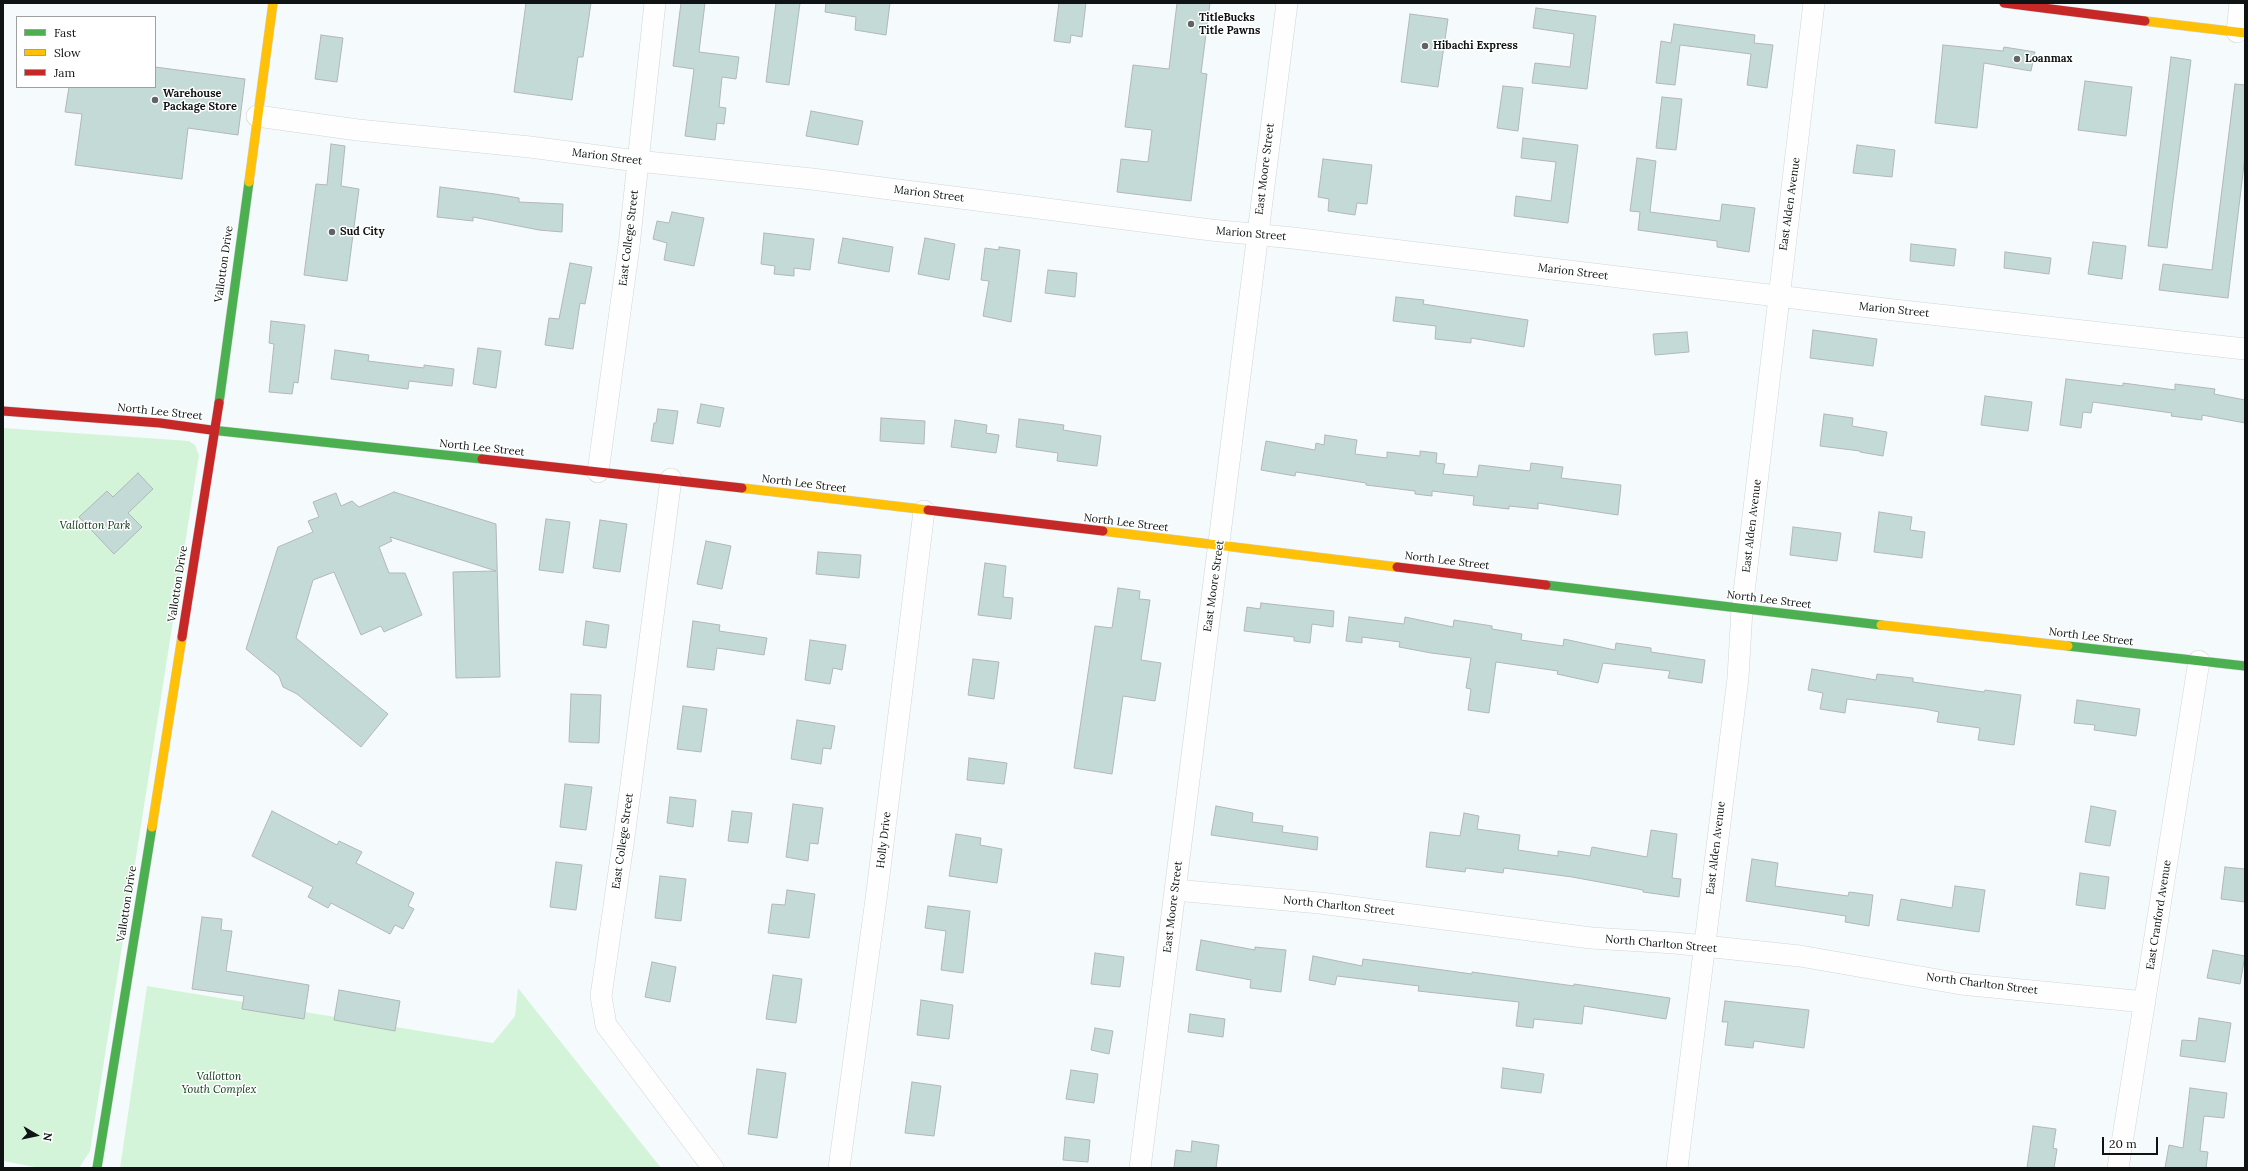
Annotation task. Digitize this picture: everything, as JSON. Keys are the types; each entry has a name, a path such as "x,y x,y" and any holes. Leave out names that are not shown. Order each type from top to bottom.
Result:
{"street":[{"name":"Vallotton Drive","path":"98,1168 215,431 272,3"},
{"name":"East College Street","path":"598,472 629,246 655,3"},
{"name":"East Moore Street","path":"1140,1168 1287,3"},
{"name":"East Alden Avenue","path":"1677,1168 1703,946 1738,678 1742,609 1814,3"},
{"path":"2004,3 2241,33 2240,3"},
{"name":"Marion Street","path":"257,116 358,130 530,147 637,161 812,179 1257,234 2245,350"},
{"name":"North Lee Street","path":"3,412 160,423 215,431 670,479 1742,609 2245,666"},
{"name":"East College Street","path":"670,479 625,830 601,996 606,1025 712,1168"},
{"name":"Holly Drive","path":"839,1168 877,892 924,511"},
{"name":"East Cranford Avenue","path":"2118,1168 2199,661"},
{"name":"North Charlton Street","path":"1175,890 1320,904 1591,938 1703,946 1800,956 1961,984 2145,1002"}],"green space":[{"name":"Vallotton Park","path":"3,428 189,441 195,445 199,455 90,1151 79,1168 40,1168 3,1161"},
{"name":"Vallotton Youth Complex","path":"147,986 493,1043 515,1016 518,988 661,1168 120,1168"}],"building":[{"path":"526,3 591,3 583,57 578,57 572,100 514,92"},
{"path":"681,3 705,3 699,52 739,57 736,79 722,77 719,107 726,108 724,124 717,123 715,140 685,136 694,69 673,66"},
{"path":"776,3 800,3 789,85 766,82"},
{"path":"826,3 890,3 886,35 855,30 856,17 825,12"},
{"path":"1059,3 1086,3 1082,37 1071,35 1070,43 1054,41"},
{"path":"1177,3 1210,3 1201,73 1207,74 1191,201 1117,192 1121,159 1148,162 1152,130 1125,127 1133,65 1169,69"},
{"path":"1536,8 1596,16 1587,89 1532,83 1535,63 1570,67 1574,34 1533,28"},
{"name":"Hibachi Express","path":"1410,14 1448,19 1438,87 1401,82"},
{"path":"1674,24 1755,35 1754,43 1773,45 1767,88 1747,85 1751,54 1680,45 1675,85 1656,83 1661,41 1671,43"},
{"path":"321,35 343,38 337,82 315,79"},
{"path":"1943,45 2003,51 2004,47 2035,52 2031,71 1984,63 1977,128 1935,123"},
{"path":"2171,57 2191,60 2167,248 2148,246"},
{"path":"156,67 245,79 238,135 188,128 182,179 75,165 82,114 65,112 69,88 156,88"},
{"path":"2085,81 2132,87 2126,136 2078,130"},
{"path":"2235,84 2245,85 2245,156 2228,298 2159,290 2163,264 2212,270"},
{"path":"1503,86 1523,88 1518,131 1497,128"},
{"path":"1662,97 1682,99 1676,150 1656,148"},
{"path":"811,111 863,121 858,145 806,136"},
{"path":"1523,138 1578,145 1568,223 1514,216 1516,196 1551,201 1556,162 1521,158"},
{"name":"Sud City","path":"331,144 345,146 341,186 359,189 347,281 304,275 316,184 327,185"},
{"path":"1857,145 1895,150 1892,177 1853,173"},
{"path":"1637,158 1656,161 1650,212 1720,221 1722,204 1755,208 1749,252 1717,247 1717,241 1638,230 1640,212 1630,211"},
{"path":"1323,159 1372,165 1367,204 1357,203 1355,215 1328,211 1329,199 1318,197"},
{"path":"440,187 519,198 519,202 563,204 562,232 539,230 473,217 473,221 437,217"},
{"path":"672,212 704,218 694,266 664,260 667,243 653,239 657,221 669,223"},
{"path":"764,233 814,239 810,270 794,268 794,276 774,274 775,266 761,264"},
{"path":"843,238 893,247 889,272 838,263"},
{"path":"925,238 955,244 949,280 918,274"},
{"path":"2093,242 2126,246 2122,279 2088,274"},
{"path":"1911,244 1956,249 1954,266 1910,261"},
{"path":"999,247 1020,250 1011,322 983,316 989,281 981,280 985,248 999,250"},
{"path":"2005,252 2051,258 2049,274 2004,268"},
{"path":"570,263 592,267 585,304 580,303 573,349 545,345 549,318 559,319"},
{"path":"1048,270 1077,273 1075,297 1045,293"},
{"path":"1396,297 1424,300 1423,304 1528,320 1524,347 1471,338 1471,343 1435,339 1436,326 1393,321"},
{"path":"271,321 305,325 298,383 294,382 292,394 269,392 274,344 269,343"},
{"path":"1813,330 1877,339 1873,366 1810,358"},
{"path":"1687,332 1689,352 1655,355 1653,334"},
{"path":"478,348 501,351 496,388 473,384"},
{"path":"335,350 369,355 368,361 424,368 424,365 454,369 452,386 409,381 408,389 331,379"},
{"path":"2066,379 2123,386 2123,383 2175,390 2175,384 2215,389 2214,394 2245,400 2245,423 2202,415 2202,420 2171,416 2172,413 2093,402 2091,413 2083,412 2081,428 2060,425"},
{"path":"1985,396 2032,402 2028,431 1981,425"},
{"path":"701,404 724,408 720,427 697,423"},
{"path":"658,409 678,411 673,444 651,441"},
{"path":"1824,414 1853,418 1852,426 1887,432 1883,456 1860,451 1820,446"},
{"path":"881,418 925,421 924,444 880,441"},
{"path":"1019,419 1064,425 1063,430 1101,436 1097,466 1057,461 1058,453 1016,447"},
{"path":"955,420 987,425 986,433 999,435 996,453 951,447"},
{"path":"1325,435 1357,440 1355,454 1387,458 1387,452 1420,456 1420,451 1437,453 1436,463 1445,464 1443,474 1477,477 1479,465 1530,471 1531,463 1563,467 1561,478 1621,485 1618,515 1538,503 1538,509 1509,506 1509,509 1473,505 1474,496 1432,491 1432,496 1415,494 1415,491 1366,485 1366,483 1296,472 1295,476 1261,470 1266,441 1315,450 1316,443 1324,445"},
{"path":"138,473 153,489 128,513 142,527 114,554 79,517 107,491 113,497"},
{"path":"394,492 496,524 500,677 456,678 453,572 496,571 390,537 392,541 379,547 389,573 405,573 422,615 384,632 381,626 361,635 334,572 313,580 296,638 388,714 361,747 297,694 283,687 279,676 246,649 278,547 313,532 308,521 319,517 313,502 336,493 341,506 352,501 359,507"},
{"path":"1879,512 1912,517 1910,530 1925,532 1922,558 1874,552"},
{"path":"546,519 570,522 563,573 539,570"},
{"path":"600,520 627,524 620,572 593,568"},
{"path":"1793,527 1841,533 1837,561 1790,555"},
{"path":"706,541 731,546 722,589 697,584"},
{"path":"818,552 861,555 859,578 816,574"},
{"path":"985,563 1006,566 1003,597 1013,598 1011,619 978,615"},
{"path":"1118,588 1140,591 1139,599 1150,600 1141,660 1161,663 1155,701 1123,696 1112,774 1074,768 1095,626 1112,628"},
{"path":"1261,603 1334,611 1333,627 1312,624 1310,643 1294,641 1294,637 1244,631 1247,607 1260,609"},
{"path":"1349,617 1404,624 1405,617 1453,627 1454,620 1492,626 1492,629 1522,634 1521,640 1563,646 1564,639 1615,650 1616,643 1651,648 1651,652 1705,660 1702,683 1668,678 1670,671 1603,663 1598,683 1557,674 1558,671 1496,662 1489,713 1468,710 1471,689 1466,688 1471,658 1399,647 1400,642 1362,637 1362,643 1346,641"},
{"path":"586,621 609,625 606,648 583,645"},
{"path":"693,621 720,625 719,631 767,638 764,655 717,648 714,670 687,667"},
{"path":"810,640 846,645 842,670 833,668 830,684 805,680"},
{"path":"973,659 999,662 994,699 968,695"},
{"path":"1812,669 1876,680 1877,674 1913,678 1913,682 1984,692 1985,690 2021,695 2014,745 1978,740 1980,728 1937,722 1939,712 1925,709 1847,699 1845,713 1820,709 1823,693 1808,690"},
{"path":"571,694 601,695 599,743 569,742"},
{"path":"2077,700 2140,709 2136,736 2094,730 2095,725 2074,723"},
{"path":"683,706 707,709 701,752 677,749"},
{"path":"797,720 835,726 831,749 823,748 821,764 791,759"},
{"path":"969,758 1007,763 1004,784 967,780"},
{"path":"565,784 592,787 586,830 560,827"},
{"path":"670,797 696,800 693,827 667,823"},
{"path":"793,804 823,808 818,844 810,843 808,861 786,857"},
{"path":"1216,806 1253,813 1252,822 1283,826 1282,832 1318,837 1317,850 1211,835"},
{"path":"2091,806 2116,811 2110,846 2085,842"},
{"path":"272,811 337,845 339,841 362,852 356,863 414,893 408,906 414,909 403,929 395,925 390,934 331,903 328,908 308,897 313,887 252,856"},
{"path":"732,811 752,813 748,843 728,841"},
{"path":"1464,813 1479,816 1477,829 1520,835 1518,850 1558,856 1558,851 1590,856 1592,847 1647,857 1651,830 1677,834 1672,878 1681,879 1679,897 1643,892 1643,890 1572,877 1504,868 1503,873 1466,868 1465,872 1426,867 1430,832 1460,836"},
{"path":"956,834 981,838 980,845 1002,849 997,883 949,876"},
{"path":"1752,859 1778,863 1775,886 1848,896 1849,892 1873,895 1869,926 1845,922 1846,916 1746,901"},
{"path":"556,862 582,865 576,910 550,907"},
{"path":"2225,867 2245,869 2245,902 2221,899"},
{"path":"2080,873 2109,877 2105,909 2076,905"},
{"path":"660,876 686,879 681,921 655,918"},
{"path":"1955,886 1985,890 1979,932 1897,920 1901,899 1952,908"},
{"path":"787,890 815,894 809,938 768,933 772,904 785,905"},
{"path":"928,906 970,911 963,973 941,970 946,931 925,928"},
{"path":"202,917 222,919 221,930 232,931 226,971 309,985 304,1019 242,1009 244,996 192,989"},
{"path":"1201,940 1255,950 1255,947 1286,950 1281,992 1250,988 1251,980 1196,970"},
{"path":"2213,950 2245,956 2240,984 2207,978"},
{"path":"1095,953 1124,957 1120,987 1091,984"},
{"path":"1313,956 1362,966 1363,959 1472,974 1472,972 1574,986 1574,984 1670,998 1666,1019 1584,1006 1582,1024 1534,1019 1533,1028 1516,1026 1519,1002 1418,991 1419,986 1337,976 1335,985 1309,980"},
{"path":"652,962 676,967 670,1002 645,997"},
{"path":"773,975 802,979 796,1023 766,1019"},
{"path":"339,990 400,1001 395,1031 334,1020"},
{"path":"921,1000 953,1005 949,1039 917,1035"},
{"path":"1725,1001 1809,1010 1804,1048 1754,1041 1753,1048 1725,1045 1728,1022 1722,1022"},
{"path":"1190,1014 1225,1019 1223,1037 1188,1032"},
{"path":"2199,1018 2231,1023 2225,1062 2180,1056 2182,1040 2196,1041"},
{"path":"1095,1028 1113,1031 1109,1054 1091,1050"},
{"path":"1503,1068 1544,1074 1541,1093 1501,1088"},
{"path":"757,1069 786,1073 777,1138 748,1134"},
{"path":"1071,1070 1098,1074 1094,1103 1066,1099"},
{"path":"912,1082 941,1086 934,1136 905,1133"},
{"path":"2190,1088 2227,1093 2224,1118 2204,1116 2200,1151 2208,1152 2206,1168 2165,1168 2169,1145 2183,1148"},
{"path":"2033,1126 2056,1129 2053,1148 2057,1149 2054,1168 2027,1168"},
{"path":"1065,1137 1090,1140 1088,1162 1063,1160"},
{"path":"1192,1141 1219,1145 1216,1168 1174,1168 1176,1150 1191,1152"}],"traffic: fast":[{"path":"219,403 249,182"},
{"path":"211,430 482,459"},
{"path":"1546,585 1881,625"},
{"path":"2068,646 2245,666"},
{"path":"97,1168 152,827"}],"traffic: slow":[{"path":"249,182 273,3"},
{"path":"2145,21 2245,33"},
{"path":"742,488 928,510"},
{"path":"1103,531 1397,567"},
{"path":"1881,625 2068,646"},
{"path":"152,827 182,637"}],"traffic: jam":[{"path":"2004,3 2145,21"},
{"path":"182,637 219,403"},
{"path":"3,411 160,423 211,430"},
{"path":"482,459 742,488"},
{"path":"928,510 1103,531"},
{"path":"1397,567 1546,585"}],"place":[{"name":"TitleBucks Title Pawns","path":"1191,24"},
{"name":"Hibachi Express","path":"1425,46"},
{"name":"Loanmax","path":"2017,59"},
{"name":"Warehouse Package Store","path":"155,100"},
{"name":"Sud City","path":"332,232"}]}
